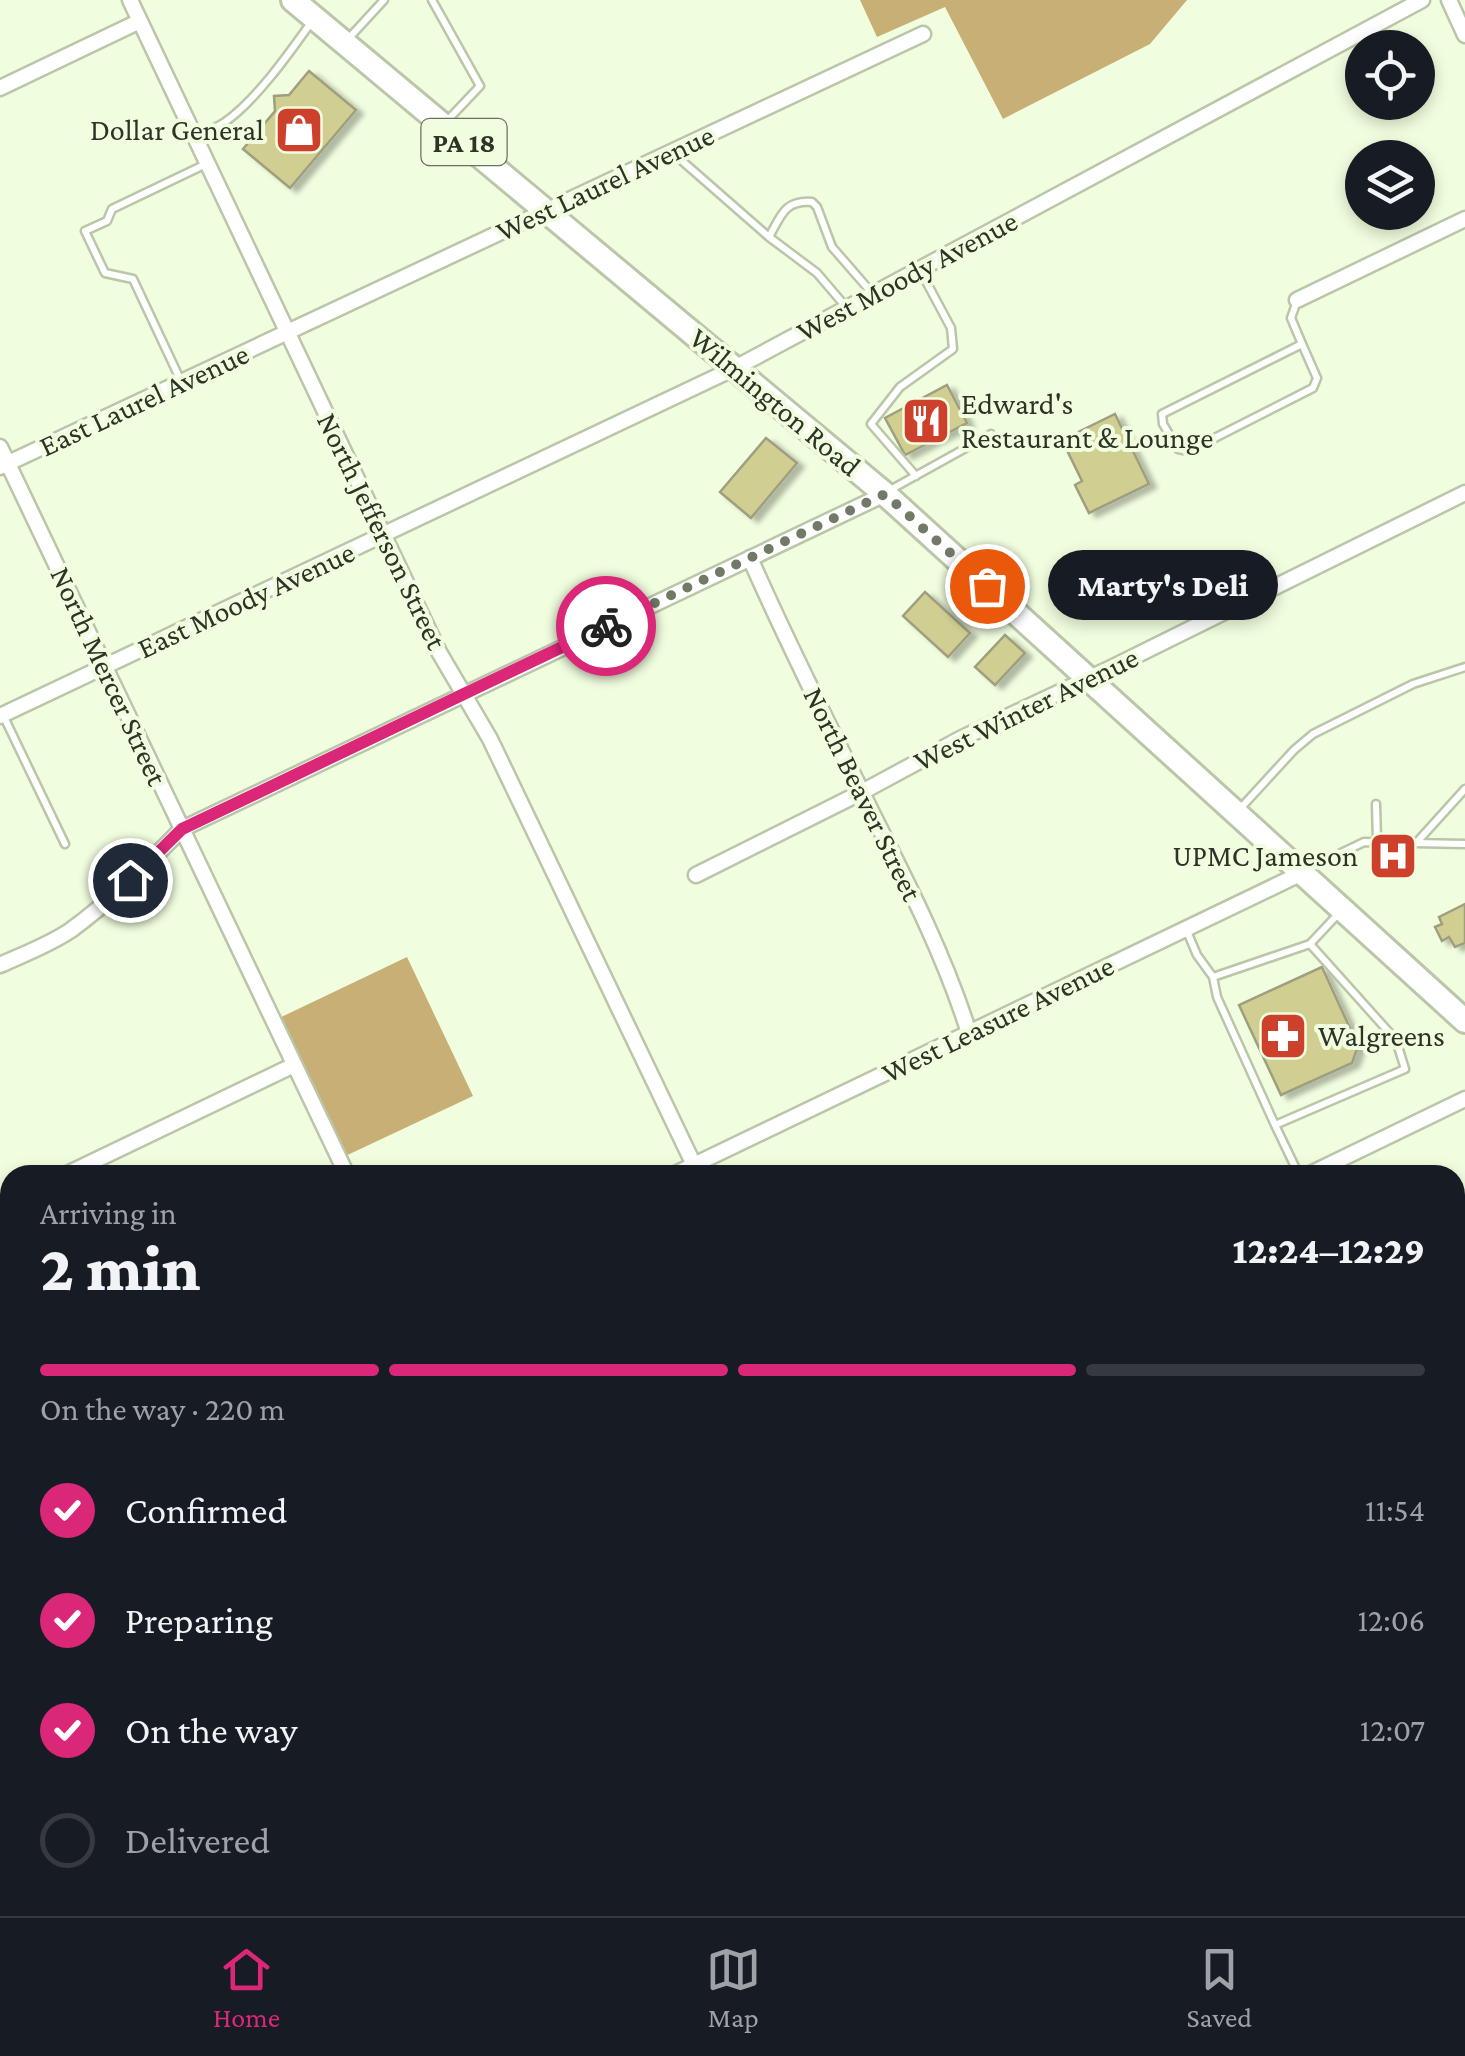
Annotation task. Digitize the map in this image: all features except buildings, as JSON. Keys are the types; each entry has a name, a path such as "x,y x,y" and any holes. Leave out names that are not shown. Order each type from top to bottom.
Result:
{"main road":[{"name":"Wilmington Road","path":"293,0 885,494 1465,1021"}],"street":[{"name":"North Jefferson Street","path":"130,0 439,652 490,739 694,1165"},
{"name":"West Moody Avenue","path":"384,536 735,368 1422,0"},
{"path":"1448,0 1465,34"},
{"path":"0,88 140,21"},
{"name":"West Laurel Avenue","path":"287,332 923,34"},
{"path":"1297,300 1465,219"},
{"name":"East Laurel Avenue","path":"4,465 287,332"},
{"name":"North Mercer Street","path":"0,447 4,465 342,1165"},
{"name":"West Winter Avenue","path":"696,875 962,738 1465,493"},
{"path":"0,966 72,929 182,829 885,494"},
{"name":"East Moody Avenue","path":"1,713 384,536"},
{"name":"North Beaver Street","path":"750,558 778,624 919,906 969,1033"},
{"name":"West Leasure Avenue","path":"694,1165 1302,873"},
{"path":"86,1165 294,1064"},
{"path":"1329,1165 1465,1100"}],"lane":[{"path":"344,43 384,0"},
{"path":"432,0 480,86 443,125"},
{"path":"195,137 224,122 242,106 284,61 314,17"},
{"path":"671,152 817,273 847,308"},
{"path":"182,382 133,278 104,273 85,231 107,221 112,210 208,164"},
{"path":"769,237 787,206 812,202 832,247 873,294"},
{"path":"916,476 871,424 900,387 953,349 952,328 919,269"},
{"path":"1297,300 1291,318 1317,378 1313,388 1189,452 1178,449 1163,424 1162,414 1302,344"},
{"path":"885,494 990,434"},
{"path":"1236,813 1313,734 1412,684 1465,667"},
{"path":"1,713 65,844"},
{"path":"1416,843 1465,789"},
{"path":"1376,804 1377,842"},
{"path":"1302,873 1355,844 1465,844"},
{"path":"1213,977 1310,944 1342,910"},
{"path":"1186,928 1197,956 1213,977 1217,997 1294,1165"},
{"path":"1275,1125 1405,1069 1396,1040 1310,944"}],"shaded area":[{"path":"860,0 1187,0 1150,44 1003,119 945,7 877,37"},
{"path":"407,957 473,1096 339,1159 273,1021"}],"way so far":[{"path":"606,626 885,494 987,586"}],"place":[{"name":"Dollar General","path":"299,130"},
{"name":"Edward's Restaurant & Lounge","path":"926,421"},
{"name":"Marty's Deli","path":"987,586"},
{"name":"UPMC Jameson","path":"1393,856"},
{"name":"Walgreens","path":"1283,1036"}],"route":[{"path":"130,880 182,829 606,626"}]}
